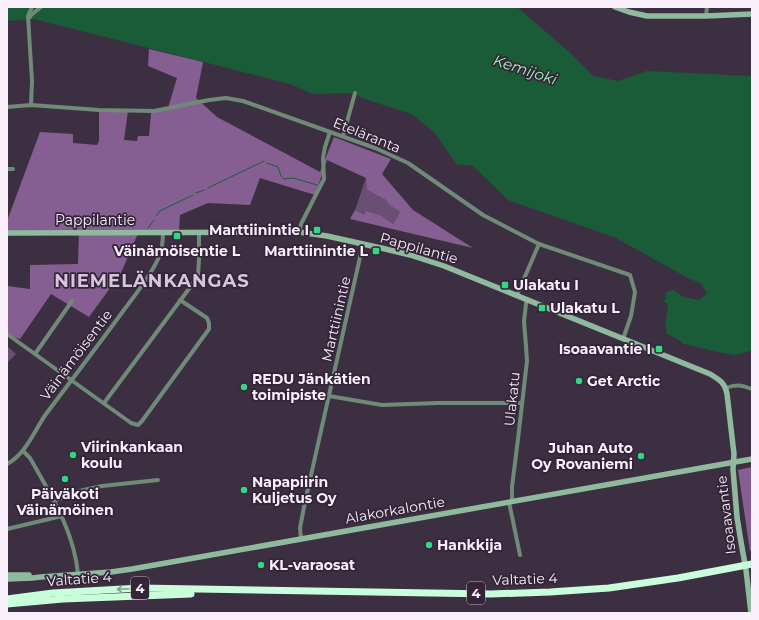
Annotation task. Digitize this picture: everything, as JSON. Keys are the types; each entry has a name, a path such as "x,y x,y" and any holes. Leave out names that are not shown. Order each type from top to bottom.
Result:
{"highway":[{"name":"Valtatie 4","path":"7,603 53,594 140,588 491,594 550,592 609,588 678,578 749,565"},
{"name":"Valtatie 4","path":"7,603 274,590"},
{"path":"7,594 53,594"}],"street":[{"path":"31,105 32,81 28,16 32,7"},
{"path":"29,20 31,15 41,7"},
{"path":"615,7 628,12 647,16 752,14"},
{"path":"706,16 707,7"},
{"path":"343,136 355,93"},
{"name":"Eteläranta","path":"7,107 31,105 99,110 154,111 226,98 243,101 375,148 408,163 483,215 539,244 630,275 635,292 631,316 623,339"},
{"path":"299,232 301,224 324,179 323,158 330,132"},
{"path":"7,169 13,169"},
{"name":"Väinämöisentie","path":"7,464 17,457 23,450 45,416 147,279 158,258 164,232"},
{"path":"104,403 198,276 199,232"},
{"name":"Pappilantie","path":"7,233 299,232 327,236 410,255 438,264 710,374 724,384 726,388"},
{"name":"Marttiinintie","path":"301,539 300,528 305,502 363,244"},
{"path":"517,295 539,244"},
{"name":"Ulakatu","path":"520,555 510,501 527,361 524,321 527,299"},
{"path":"7,334 131,423 138,425 209,329 207,318 180,300"},
{"path":"35,354 72,301"},
{"path":"733,462 734,454 726,388 734,385 741,385 752,389"},
{"path":"330,396 382,406 438,403 522,403"},
{"path":"23,450 30,458 62,516 74,550 78,574"},
{"name":"Alakorkalontie","path":"7,580 110,572 752,459"},
{"name":"Isoaavantie","path":"733,462 740,536 749,565 751,613"},
{"path":"54,501 102,486 158,480"},
{"path":"7,529 62,516"},
{"name":"Alakorkalontie","path":"7,575 33,575 41,577"}],"shaded area":[{"path":"149,49 203,62 196,98 217,117 320,172 334,137 391,159 382,174 413,210 473,248 350,219 355,210 364,214 366,211 382,216 393,224 400,212 389,205 386,200 367,190 366,178 327,160 315,195 260,178 250,205 208,203 180,215 179,231 139,231 121,273 89,317 51,294 20,339 10,336 7,334 7,286 30,289 30,265 78,264 79,231 7,232 7,221 40,132 73,134 73,143 97,145 99,141 99,110 128,111 124,140 137,141 138,136 149,136 151,113 168,108 177,78 148,66"},
{"path":"366,178 367,190 386,200 389,205 400,212 393,224 382,216 365,214 355,210"},
{"path":"7,346 16,354 7,363"},
{"path":"752,467 752,552 750,551 738,470"}],"water":[{"name":"Kemijoki","path":"7,7 517,7 568,51 593,76 618,81 647,71 752,76 752,350 736,355 722,353 684,344 667,334 665,326 668,307 664,302 666,299 665,293 674,290 683,297 699,300 707,294 702,284 686,277 616,238 508,200 473,166 456,164 435,133 411,114 362,98 355,93 313,94 290,84 34,19 7,21"}],"waterway":[{"path":"208,188 264,161"},
{"path":"267,163 278,167 281,176 284,179 293,178 317,185"},
{"path":"196,193 204,190"},
{"path":"156,216 160,211 193,195"},
{"path":"148,228 154,220"}],"place":[{"name":"Marttiinintie I","path":"317,230"},
{"name":"Väinämöisentie L","path":"177,236"},
{"name":"Marttiinintie L","path":"376,251"},
{"name":"Ulakatu I","path":"505,285"},
{"name":"Ulakatu L","path":"542,308"},
{"name":"Isoaavantie I","path":"659,349"},
{"name":"Get Arctic","path":"579,381"},
{"name":"REDU Jänkätien toimipiste","path":"244,387"},
{"name":"Viirinkankaan koulu","path":"73,455"},
{"name":"Juhan Auto Oy Rovaniemi","path":"641,456"},
{"name":"Päiväkoti Väinämöinen","path":"65,479"},
{"name":"Napapiirin Kuljetus Oy","path":"244,490"},
{"name":"Hankkija","path":"429,545"},
{"name":"KL-varaosat","path":"261,565"}],"district":[{"name":"NIEMELÄNKANGAS","path":"152,281"}]}
